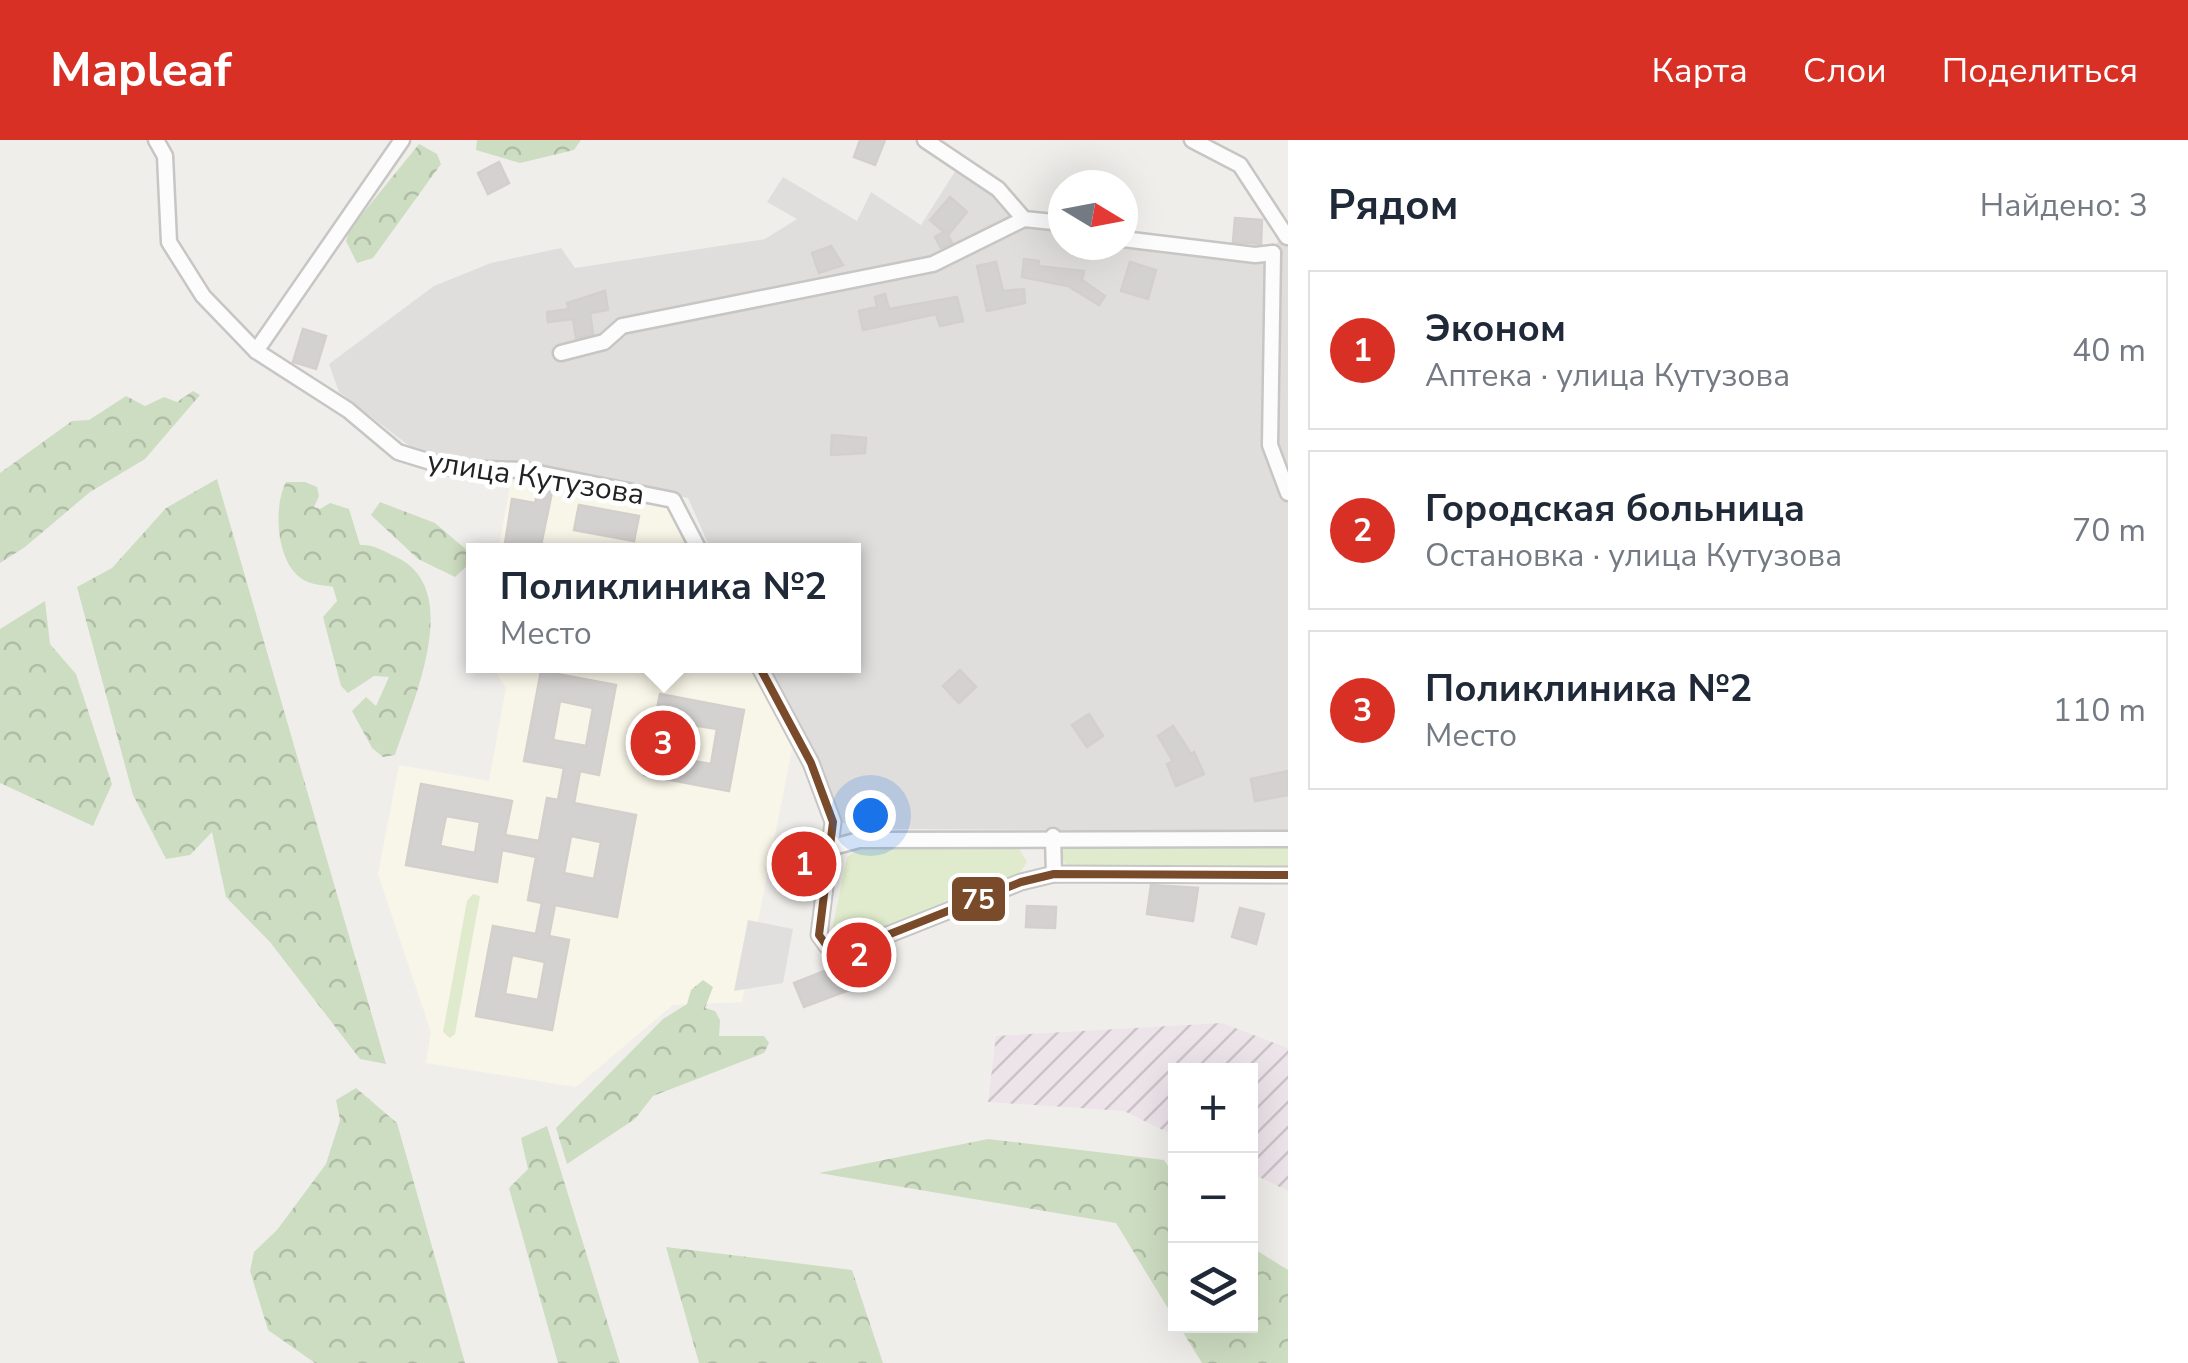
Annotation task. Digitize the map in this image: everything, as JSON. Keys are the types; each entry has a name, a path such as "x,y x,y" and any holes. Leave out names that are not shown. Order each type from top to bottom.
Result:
{"street":[{"path":"156,140 165,156 168,242 203,296 256,352 402,140"},
{"path":"924,140 998,188 1024,219"},
{"path":"1138,241 1255,255 1273,252 1287,236 1240,165 1192,140"},
{"path":"561,353 604,342 622,326 932,264 1024,219 1048,221"},
{"path":"1273,252 1270,444 1288,493"},
{"name":"улица Кутузова","path":"256,352 348,410 398,452 424,462 523,470 673,500 695,543"},
{"path":"763,673 828,801 833,846 819,935 827,946 842,953 1020,882 1054,874 1288,875"},
{"path":"833,846 859,840 1053,836 1288,839"},
{"path":"1053,836 1054,874"}],"shaded area":[{"path":"956,170 1023,217 1048,221 1048,260 1138,260 1138,234 1272,248 1288,231 1288,831 886,829 836,822 765,673 861,673 861,543 708,543 688,498 605,479 429,461 339,392 329,364 434,286 491,263 561,248 575,268 765,239 797,219 767,202 783,177 857,221 871,192 921,225"},
{"path":"511,481 673,509 691,543 499,543"},
{"path":"496,673 760,673 794,739 742,1002 673,1005 576,1087 426,1063 431,1032 378,874 399,765 489,781 506,688"},
{"path":"748,920 793,929 783,983 734,991"},
{"path":"1222,1023 1288,1048 1288,1191 1258,1176 1258,1063 1168,1063 1168,1133 1124,1111 988,1102 996,1036"}],"green space":[{"path":"477,140 581,140 574,150 520,163 476,150"},
{"path":"419,144 437,154 441,164 373,258 357,263 346,241 350,229"},
{"path":"193,391 200,395 145,459 90,492 0,563 0,473 72,421 89,420 126,396 145,406 164,397 177,402"},
{"path":"217,479 386,1064 360,1059 270,942 226,897 212,832 190,855 166,859 133,795 77,587 112,568 166,508"},
{"path":"286,482 305,482 317,487 319,496 314,507 320,509 330,503 349,509 360,545 396,557 417,573 428,594 428,649 395,755 383,757 372,748 352,711 366,697 376,706 389,677 374,676 348,693 341,686 323,617 337,601 333,587 302,579 287,560 278,519"},
{"path":"380,502 435,523 466,549 466,567 455,577 418,559 371,515"},
{"path":"45,601 50,644 76,674 112,784 93,826 0,783 0,629"},
{"path":"1016,844 1027,862 1018,876 850,940 835,937 832,930 847,857 856,850"},
{"path":"1067,844 1288,845 1288,868 1067,869 1061,853"},
{"path":"473,894 480,896 455,1034 450,1038 443,1032 467,901"},
{"path":"703,980 713,987 705,1008 715,1011 720,1020 719,1036 764,1036 769,1043 764,1053 653,1096 635,1119 567,1164 556,1128 663,1019 687,1004 691,990"},
{"path":"356,1088 397,1123 465,1363 315,1363 268,1330 250,1271 254,1252 277,1230 326,1164 340,1120 336,1100"},
{"path":"547,1126 620,1363 558,1363 509,1188 528,1169 521,1138"},
{"path":"988,1139 1164,1160 1168,1166 1168,1308 1116,1223 819,1173"},
{"path":"666,1247 852,1270 883,1363 699,1363"},
{"path":"1258,1251 1288,1270 1288,1363 1202,1363 1183,1333 1258,1333"}],"building":[{"path":"860,140 885,140 875,165 854,157"},
{"path":"499,162 509,183 488,194 478,173"},
{"path":"950,197 967,212 948,235 952,243 941,248 935,237 944,232 930,220"},
{"path":"1235,218 1262,220 1261,244 1233,242"},
{"path":"831,246 843,265 819,273 812,253"},
{"path":"1024,259 1039,261 1038,266 1084,271 1082,280 1105,296 1099,305 1068,286 1022,277"},
{"path":"996,262 1003,291 1024,289 1025,303 987,311 977,266"},
{"path":"1130,262 1156,270 1148,299 1121,291"},
{"path":"605,291 608,310 590,313 593,334 576,338 573,319 548,322 547,312 569,309 567,303"},
{"path":"885,294 889,309 957,297 963,321 940,326 936,314 863,330 859,311 877,307 875,297"},
{"path":"303,329 326,336 316,369 293,362"},
{"path":"832,435 866,438 865,453 831,455"},
{"path":"538,490 552,492 541,543 505,543 512,499 535,503"},
{"path":"579,505 639,516 634,541 574,530"},
{"path":"960,670 976,687 959,703 943,686"},
{"path":"541,673 616,685 599,775 580,771 574,803 636,815 617,917 555,905 549,936 569,940 552,1030 476,1016 493,926 536,934 542,903 528,900 536,857 502,850 497,882 406,865 421,784 512,801 505,835 539,841 547,798 558,800 564,768 524,761","holes":["560,701 593,708 586,746 553,740","446,816 480,822 475,853 440,846","571,836 601,842 594,879 564,873","512,955 545,962 538,1000 505,994"]},
{"path":"660,694 744,710 729,791 644,775","holes":["680,723 717,729 711,764 674,758"]},
{"path":"1089,714 1103,736 1087,747 1072,725"},
{"path":"1173,726 1191,754 1194,752 1204,774 1176,786 1167,764 1173,761 1158,736"},
{"path":"1288,771 1288,795 1255,801 1251,779"},
{"path":"788,839 813,844 807,871 782,866"},
{"path":"1151,885 1198,888 1193,921 1147,914"},
{"path":"1027,906 1056,907 1055,928 1026,927"},
{"path":"1240,908 1264,914 1256,944 1232,937"},
{"path":"840,965 849,990 804,1007 794,983"}],"transit line":[{"name":"75","path":"763,673 811,763 833,822 819,935 827,946 842,953 1021,882 1054,874 1288,875"}],"place":[{"name":"Поликлиника №2","path":"663,743"},
{"name":"Эконом","path":"804,864"},
{"name":"Городская больница","path":"859,955"}]}
